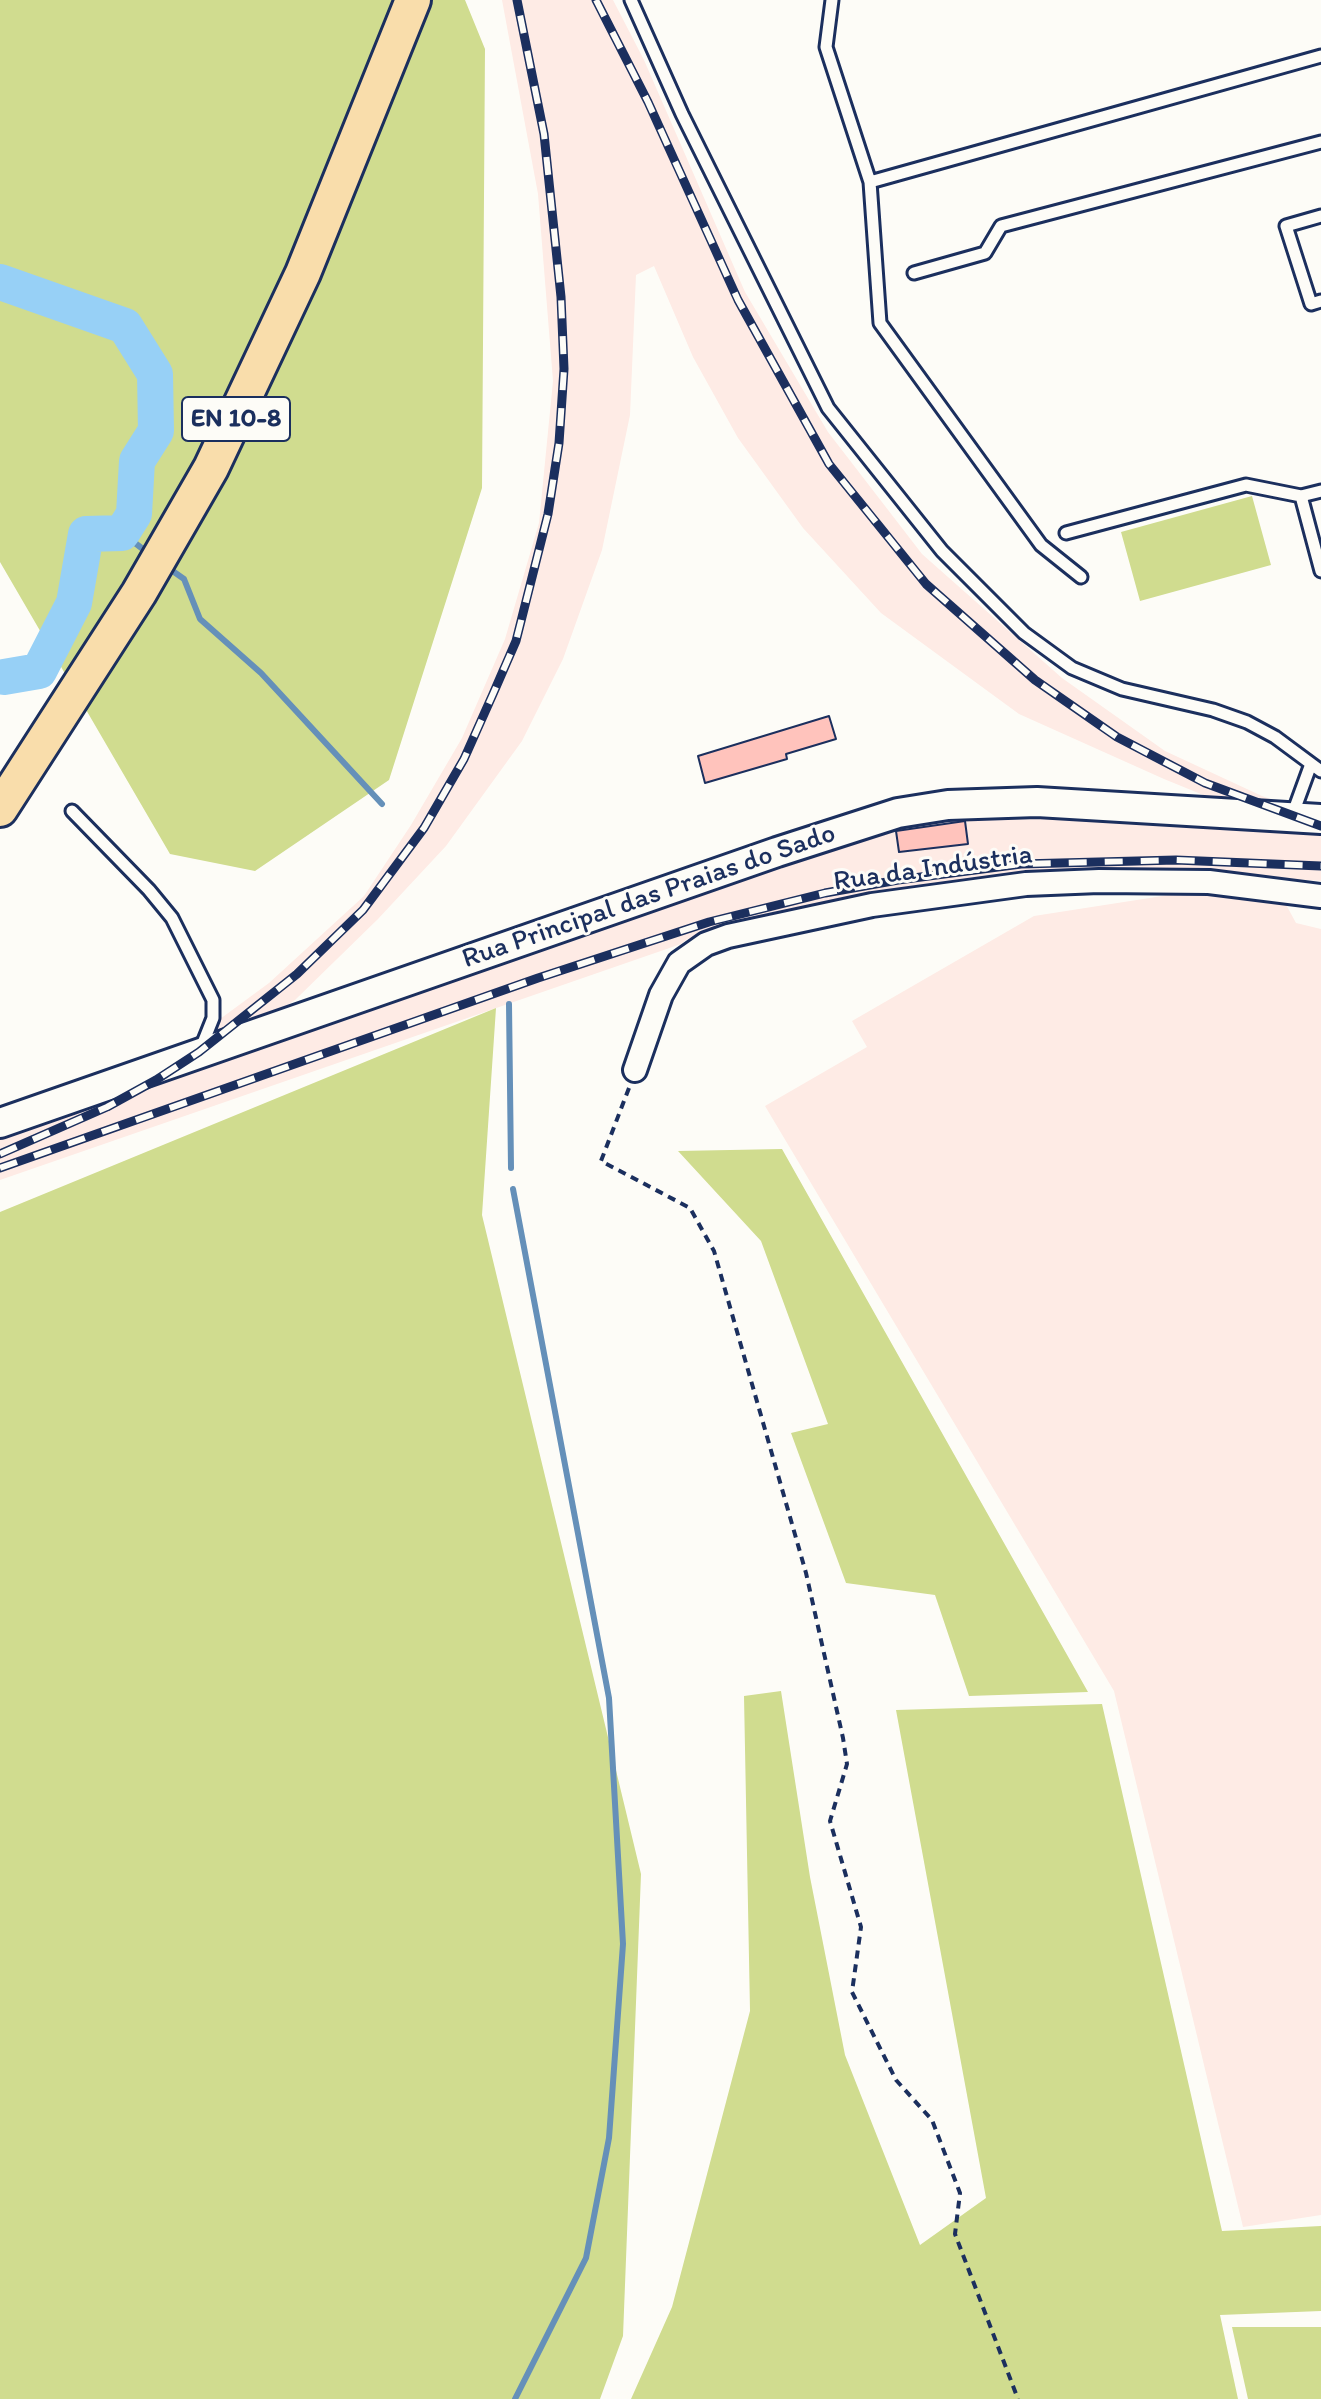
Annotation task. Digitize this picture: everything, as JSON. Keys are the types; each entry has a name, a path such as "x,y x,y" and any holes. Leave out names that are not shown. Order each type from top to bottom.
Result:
{"main road":[{"name":"EN 10-8","path":"0,809 131,607 211,468 303,273 413,0"}],"street":[{"name":"Rua Principal das Praias do Sado","path":"0,1123 898,813 948,805 1037,802 1321,819"},
{"name":"Rua da Indústria","path":"635,1070 661,995 679,963 706,944 728,936 872,905 1026,884 1209,882 1321,896"}],"lane":[{"path":"631,0 682,114 828,408 942,551 1024,633 1072,668 1122,689 1213,710 1247,722 1275,737 1316,768 1291,817"},
{"path":"832,0 826,47 870,182 880,323 1041,545 1081,577"},
{"path":"870,182 1321,56"},
{"path":"914,273 985,253 1001,226 1321,142"},
{"path":"1321,216 1286,226 1311,304 1321,301"},
{"path":"1066,533 1246,485 1301,496 1321,491"},
{"path":"1301,496 1321,571"},
{"path":"72,811 157,899 178,929 213,1000 213,1018 199,1052"}],"path":[{"path":"635,1070 601,1161 690,1208 714,1251 806,1573 843,1738 847,1764 830,1821 861,1927 852,1992 896,2080 932,2120 960,2193 955,2234 1018,2399"}],"shaded area":[{"path":"502,0 613,0 644,60 745,292 828,432 922,554 1062,678 1165,751 1262,796 1321,817 1321,881 1180,871 866,895 806,907 687,939 681,944 0,1180 0,1135 118,1094 269,983 364,896 411,825 462,738 505,639 539,523 553,381 538,194","holes":["654,266 693,357 738,438 803,528 881,613 1019,714 1164,779 1299,834 1045,817 977,816 895,825 194,1068 295,1000 378,919 446,846 522,741 563,659 602,550 630,415 636,275"]},
{"path":"1188,892 1283,899 1296,923 1321,929 1321,2215 1243,2227 1114,1691 765,1106 867,1047 852,1021 1034,916"}],"green space":[{"path":"0,0 465,0 485,49 482,488 389,780 255,871 170,854 0,562"},
{"path":"1252,496 1271,565 1140,601 1121,532"},
{"path":"496,1008 482,1215 641,1874 623,2336 600,2399 0,2399 0,1212"},
{"path":"782,1149 1088,1692 969,1696 935,1595 846,1583 791,1433 828,1424 761,1241 678,1151"},
{"path":"781,1691 810,1877 845,2055 920,2245 986,2198 896,1710 1102,1704 1222,2231 1321,2226 1321,2311 1220,2315 1238,2399 631,2399 672,2307 750,2011 744,1696"},
{"path":"1232,2327 1321,2327 1321,2399 1248,2399"}],"building":[{"path":"829,716 836,739 786,754 787,759 705,783 698,756"},
{"path":"965,821 968,844 899,852 896,831"}],"waterway":[{"path":"0,282 125,326 155,374 156,431 137,461 134,514 122,533 86,534 74,603 39,671 4,677"},
{"path":"122,533 148,553"},
{"path":"167,567 184,579 200,619 261,673 382,804"},
{"path":"509,1004 511,1168"},
{"path":"513,1189 609,1698 623,1944 609,2138 586,2258 515,2399"}],"railway":[{"path":"0,1154 107,1107 156,1080 199,1052 297,974 363,910 424,828 464,759 516,641 548,514 559,443 564,369 561,297 544,134 517,0"},
{"path":"596,0 648,102 738,300 829,464 926,584 1035,680 1117,737 1205,783 1321,826"},
{"path":"0,1168 538,978 709,922 825,893 1021,864 1176,860 1321,866"}]}
